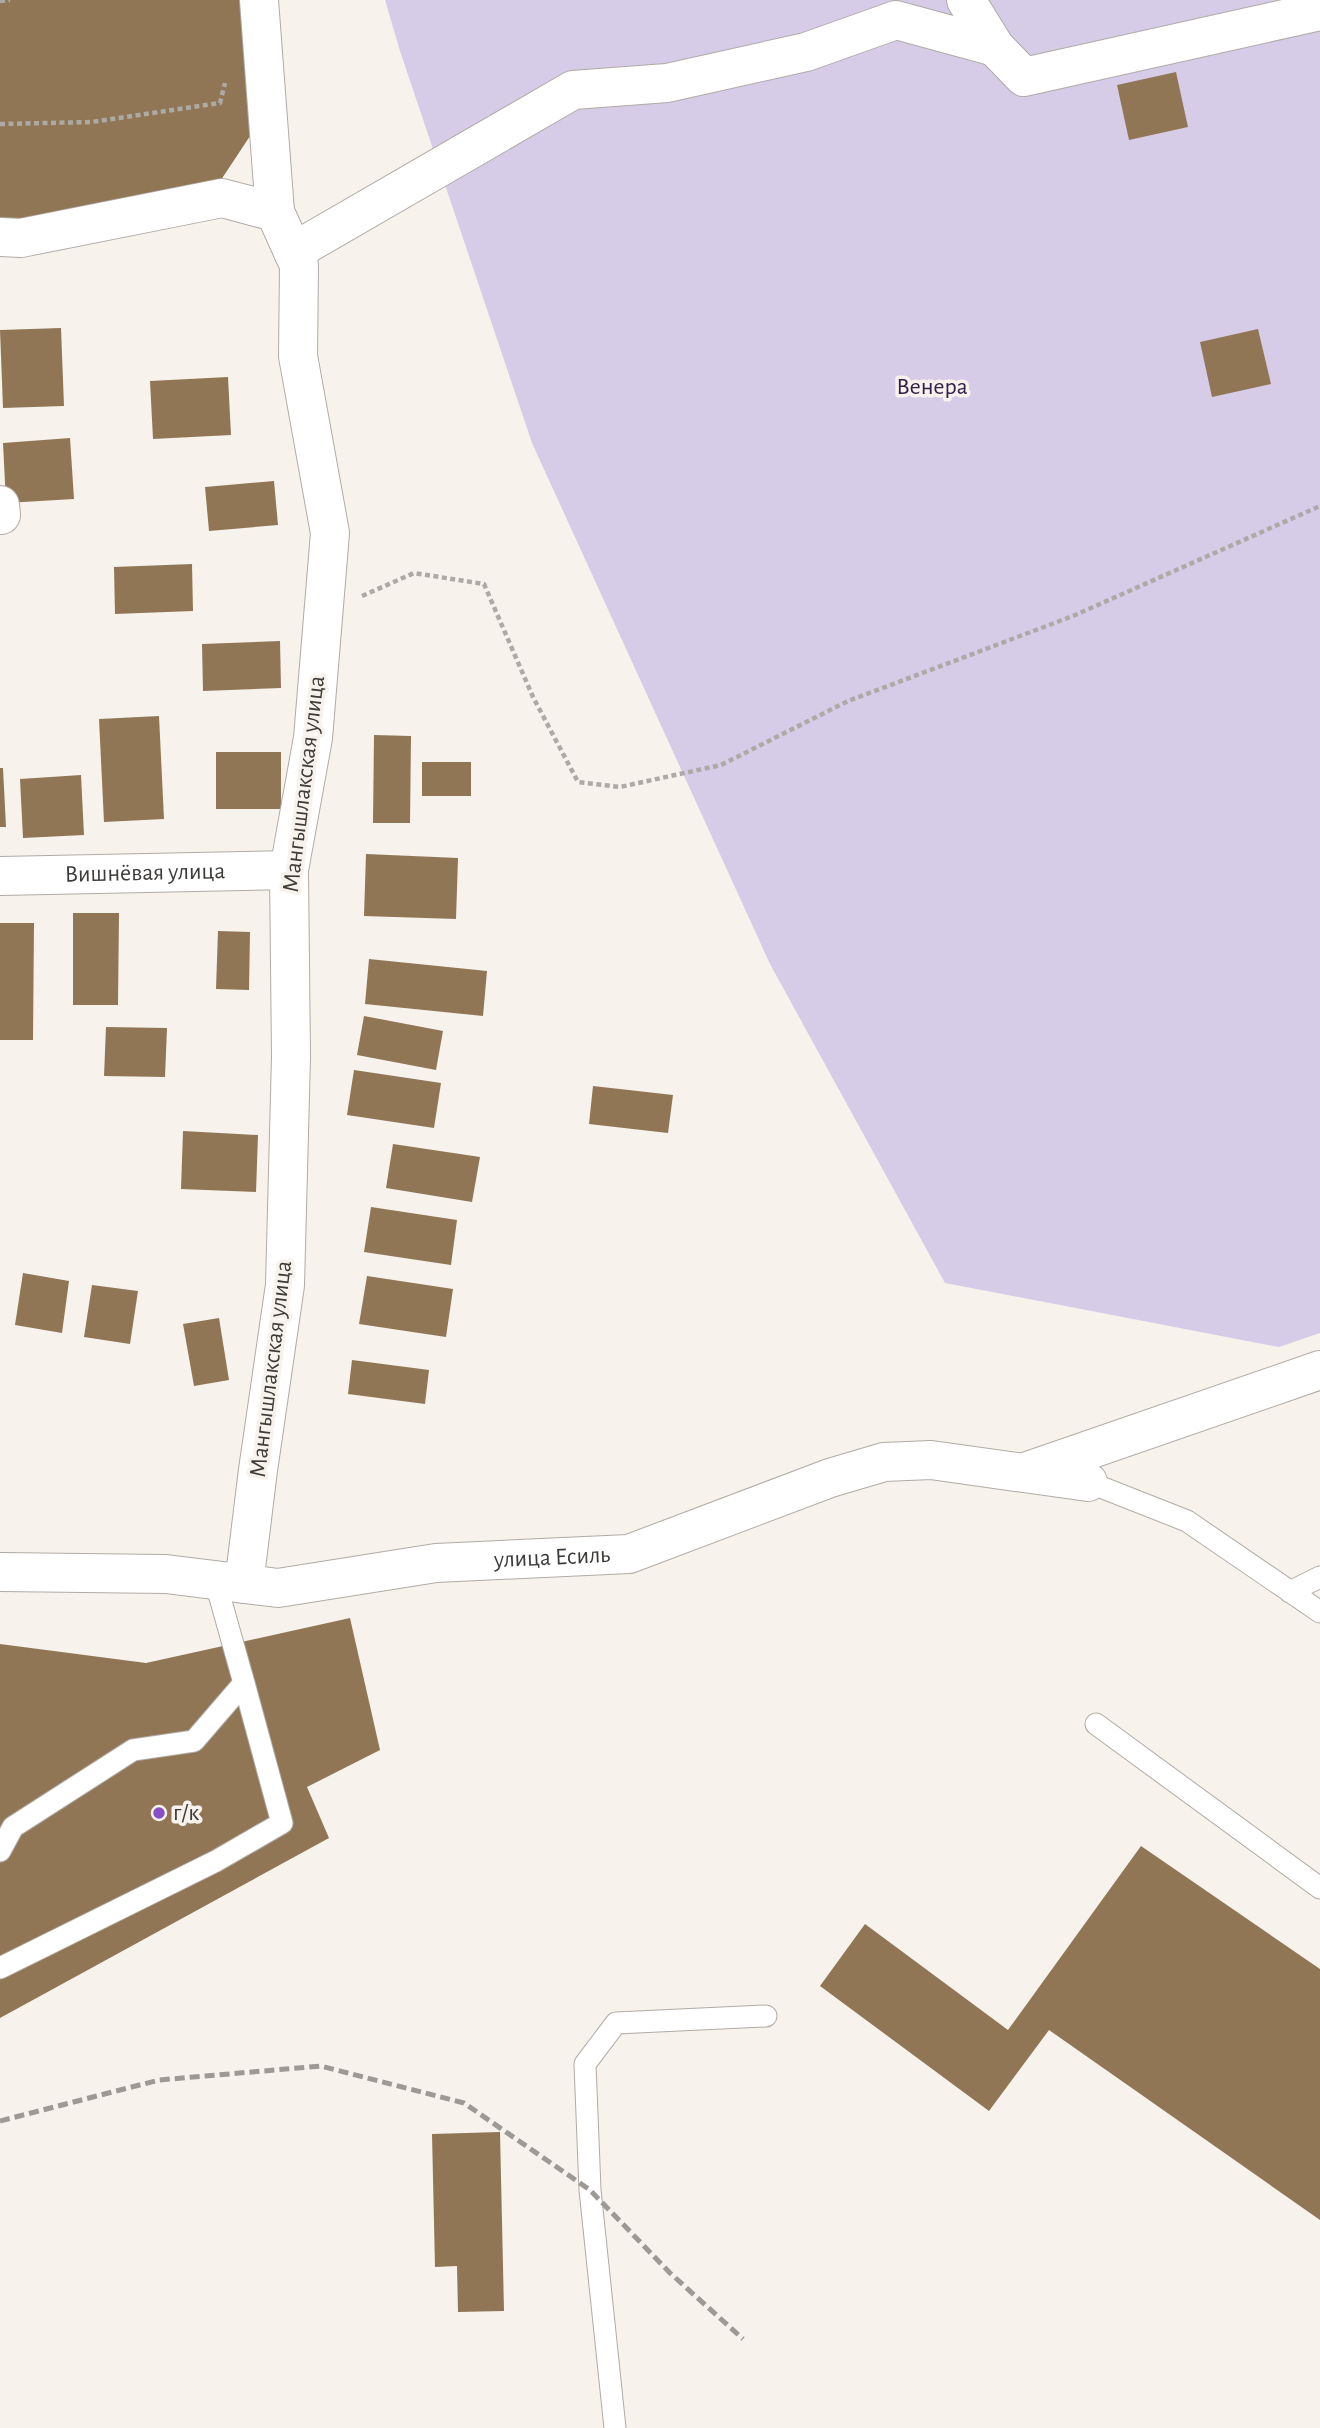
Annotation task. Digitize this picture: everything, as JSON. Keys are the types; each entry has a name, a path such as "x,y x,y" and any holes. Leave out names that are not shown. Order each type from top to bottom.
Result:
{"street":[{"name":"Мангышлакская улица","path":"229,1582 258,1470 285,1285 290,1057 289,870 313,738 330,533 298,356 299,265 275,212 258,0"},
{"path":"966,0 995,47 1024,77 1320,11"},
{"path":"293,252 573,90 667,83 806,52 896,20 995,47"},
{"path":"0,237 21,238 222,198 275,212"},
{"path":"0,505 1,514"},
{"name":"Вишнёвая улица","path":"0,876 289,870"},
{"path":"1023,1473 1320,1370"},
{"name":"улица Есиль","path":"0,1572 166,1574 278,1588 436,1563 629,1554 830,1478 884,1462 931,1460 1088,1482"}],"lane":[{"path":"1088,1482 1186,1521 1320,1612"},
{"path":"1290,1592 1320,1577"},
{"path":"0,1968 216,1861 282,1823 244,1683 229,1582"},
{"path":"0,1851 13,1827 133,1750 194,1741 244,1683"},
{"path":"1096,1724 1320,1888"},
{"path":"615,2428 590,2190 585,2064 616,2023 766,2016"}],"path":[{"path":"0,1 10,0"},
{"path":"0,124 91,122 220,103 226,80"},
{"path":"323,613 414,573 484,584 533,697 578,782 620,787 720,765 848,701 1073,615 1320,506"}],"green space":[{"name":"Венера","path":"385,0 1320,0 1320,1333 1279,1347 945,1283 770,964 532,443"}],"building":[{"path":"0,0 241,0 260,121 213,192 0,222"},
{"path":"1176,72 1188,127 1129,140 1117,85"},
{"path":"61,328 64,406 3,408 0,330"},
{"path":"1258,329 1271,384 1212,397 1200,342"},
{"path":"228,377 231,435 153,439 150,381"},
{"path":"70,438 74,499 6,503 3,443"},
{"path":"274,481 278,525 209,531 205,487"},
{"path":"192,564 193,611 115,614 114,567"},
{"path":"280,641 281,688 203,691 202,644"},
{"path":"159,716 164,819 104,822 99,719"},
{"path":"374,735 411,736 410,823 373,823"},
{"path":"216,752 281,752 281,809 216,809"},
{"path":"422,762 471,762 471,796 422,796"},
{"path":"0,768 3,768 6,827 0,827"},
{"path":"81,775 84,835 23,838 20,779"},
{"path":"366,854 458,858 456,919 364,916"},
{"path":"73,913 119,913 118,1005 73,1005"},
{"path":"0,923 34,923 33,1040 0,1040"},
{"path":"218,931 250,932 249,990 216,989"},
{"path":"369,959 487,971 483,1016 365,1004"},
{"path":"364,1016 443,1031 436,1070 357,1055"},
{"path":"106,1027 167,1028 165,1077 104,1076"},
{"path":"354,1070 441,1083 434,1128 347,1115"},
{"path":"593,1086 673,1095 668,1133 589,1124"},
{"path":"183,1131 258,1135 256,1192 181,1189"},
{"path":"393,1144 480,1157 472,1202 386,1188"},
{"path":"371,1207 457,1220 451,1265 364,1252"},
{"path":"23,1273 69,1281 62,1333 15,1325"},
{"path":"367,1276 453,1289 446,1337 359,1324"},
{"path":"92,1285 138,1291 130,1344 84,1337"},
{"path":"219,1318 229,1380 194,1386 183,1324"},
{"path":"352,1360 429,1370 425,1404 348,1394"},
{"name":"г/к","path":"350,1618 380,1750 307,1787 329,1838 0,2018 0,1644 146,1663"},
{"path":"1141,1846 1320,1969 1320,2220 1049,2030 989,2111 820,1986 865,1924 1008,2030"},
{"path":"500,2132 504,2311 458,2312 457,2266 435,2267 432,2134"}],"railway":[{"path":"0,2121 159,2080 321,2066 464,2103 590,2190 670,2273 743,2339"}],"place":[{"name":"г/к","path":"159,1813"}]}
